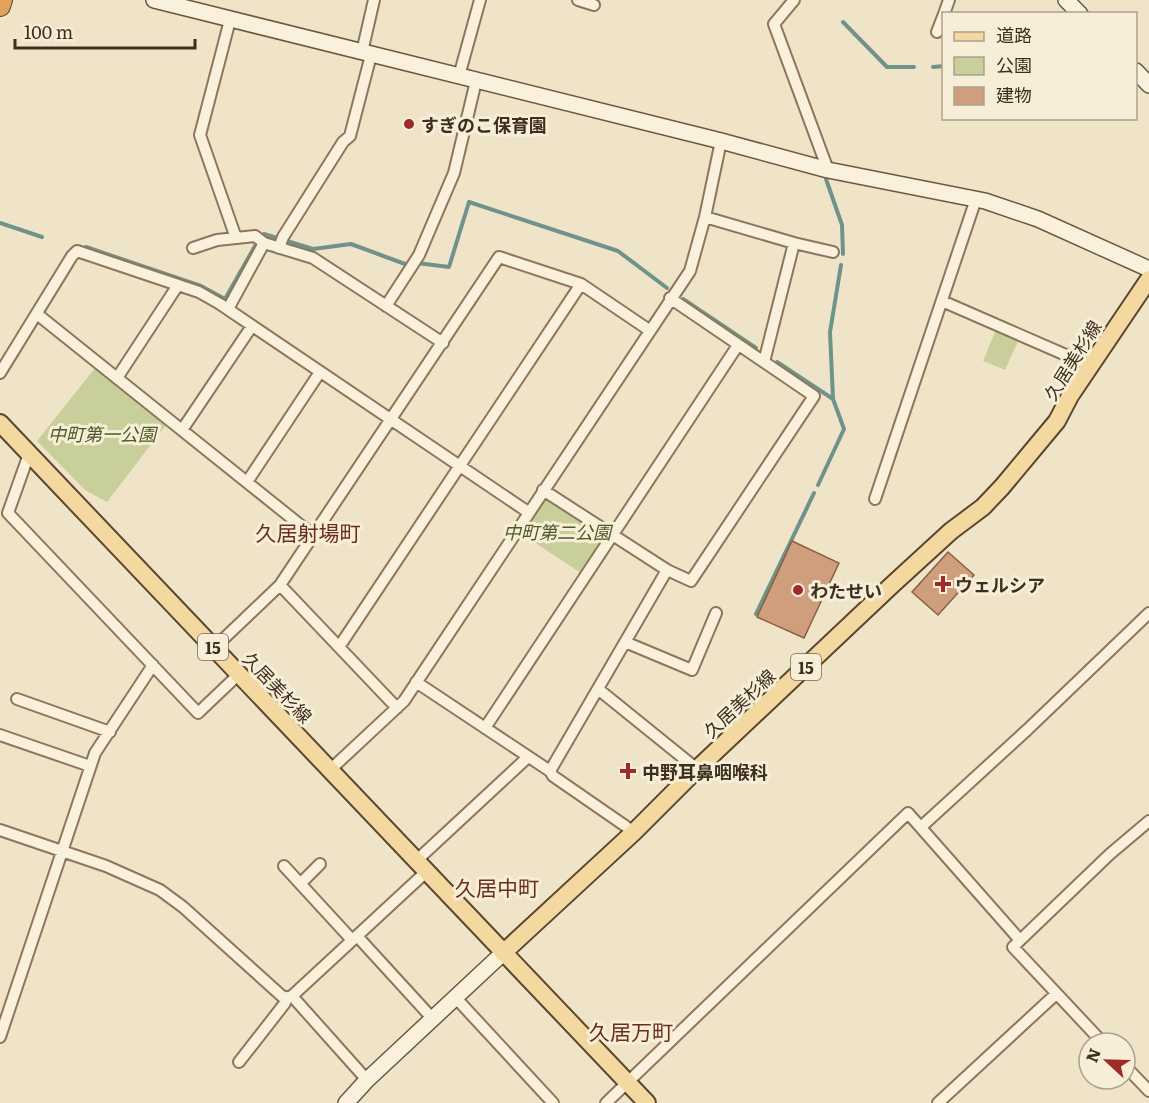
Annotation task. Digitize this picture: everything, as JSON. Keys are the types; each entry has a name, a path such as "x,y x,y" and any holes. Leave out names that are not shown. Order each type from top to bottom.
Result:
{"highway":[{"path":"0,6 2,0"}],"main road":[{"name":"久居美杉線","path":"503,952 633,832 892,585 951,531 990,500 1057,421 1070,396 1147,288"},
{"name":"久居美杉線","path":"0,423 647,1103"}],"street":[{"path":"154,0 721,141 828,170 976,199 1038,219 1149,269"},
{"path":"281,243 343,142 350,136 374,0"},
{"path":"459,76 480,0"},
{"path":"578,0 594,5"},
{"path":"794,0 774,24 828,170"},
{"path":"1066,0 1078,12"},
{"path":"937,32 942,19"},
{"path":"230,20 200,135 236,238"},
{"path":"1137,72 1149,85"},
{"path":"386,306 413,265 454,173 476,81"},
{"path":"330,770 397,708 416,682 690,271 705,217 721,141"},
{"path":"875,499 976,199"},
{"path":"705,217 833,252"},
{"path":"193,248 217,240 255,236 264,243 281,243 313,258 443,343"},
{"path":"228,309 264,243"},
{"path":"764,362 794,243"},
{"path":"0,373 77,251 199,292 228,309 528,512"},
{"path":"214,648 280,585 499,257 581,284 649,330"},
{"path":"339,647 581,284"},
{"path":"117,378 178,285"},
{"path":"543,490 667,570 691,581 814,396 670,298"},
{"path":"942,301 1091,366"},
{"path":"37,314 314,536"},
{"path":"182,430 252,326"},
{"path":"485,728 738,345"},
{"path":"247,482 320,372"},
{"path":"29,454 8,513 198,713 239,674"},
{"path":"550,771 667,570"},
{"path":"280,585 397,708"},
{"path":"625,642 692,670 716,612"},
{"path":"921,827 1027,730 1149,613"},
{"path":"0,1037 95,753 153,665"},
{"path":"416,682 550,771 553,776 633,832"},
{"path":"598,689 698,769"},
{"path":"17,699 110,732"},
{"path":"0,735 90,766"},
{"path":"239,1062 289,997 355,938 421,866 528,757"},
{"path":"606,1103 908,813 1019,939"},
{"path":"1091,1031 1013,946 1110,854 1149,821"},
{"path":"0,830 106,866 160,890 279,995 289,997 367,1080"},
{"path":"301,883 320,864"},
{"path":"284,866 432,1018"},
{"path":"346,1103 367,1080 503,952"},
{"path":"938,1103 1056,994"},
{"path":"455,997 553,1103"},
{"path":"1137,1078 1149,1091"}],"green space":[{"path":"997,327 1020,337 1005,370 983,361"},
{"name":"中町第一公園","path":"95,368 166,425 107,502 85,490 37,441"},
{"name":"中町第二公園","path":"548,499 602,534 603,540 581,573 520,533 542,500"}],"building":[{"name":"わたせい","path":"792,541 839,563 804,638 757,617"},
{"name":"ウェルシア","path":"948,552 974,575 938,615 912,592"}],"waterway":[{"path":"843,22 887,67 914,67"},
{"path":"933,67 942,66"},
{"path":"826,179 842,225 843,254"},
{"path":"417,263 449,267 469,202 618,251 667,288"},
{"path":"0,223 42,237"},
{"path":"264,234 313,249 351,244 410,264"},
{"path":"86,247 201,286 225,299 255,246"},
{"path":"818,485 844,429 833,399 830,332 841,265"},
{"path":"683,299 756,348"},
{"path":"777,362 833,399"},
{"path":"756,614 814,493"}],"place":[{"name":"すぎのこ保育園","path":"409,124"},
{"name":"ウェルシア","path":"943,584"},
{"name":"わたせい","path":"798,590"},
{"name":"中野耳鼻咽喉科","path":"628,771"}],"district":[{"name":"久居射場町","path":"308,531"},
{"name":"久居中町","path":"497,886"},
{"name":"久居万町","path":"631,1030"}]}
